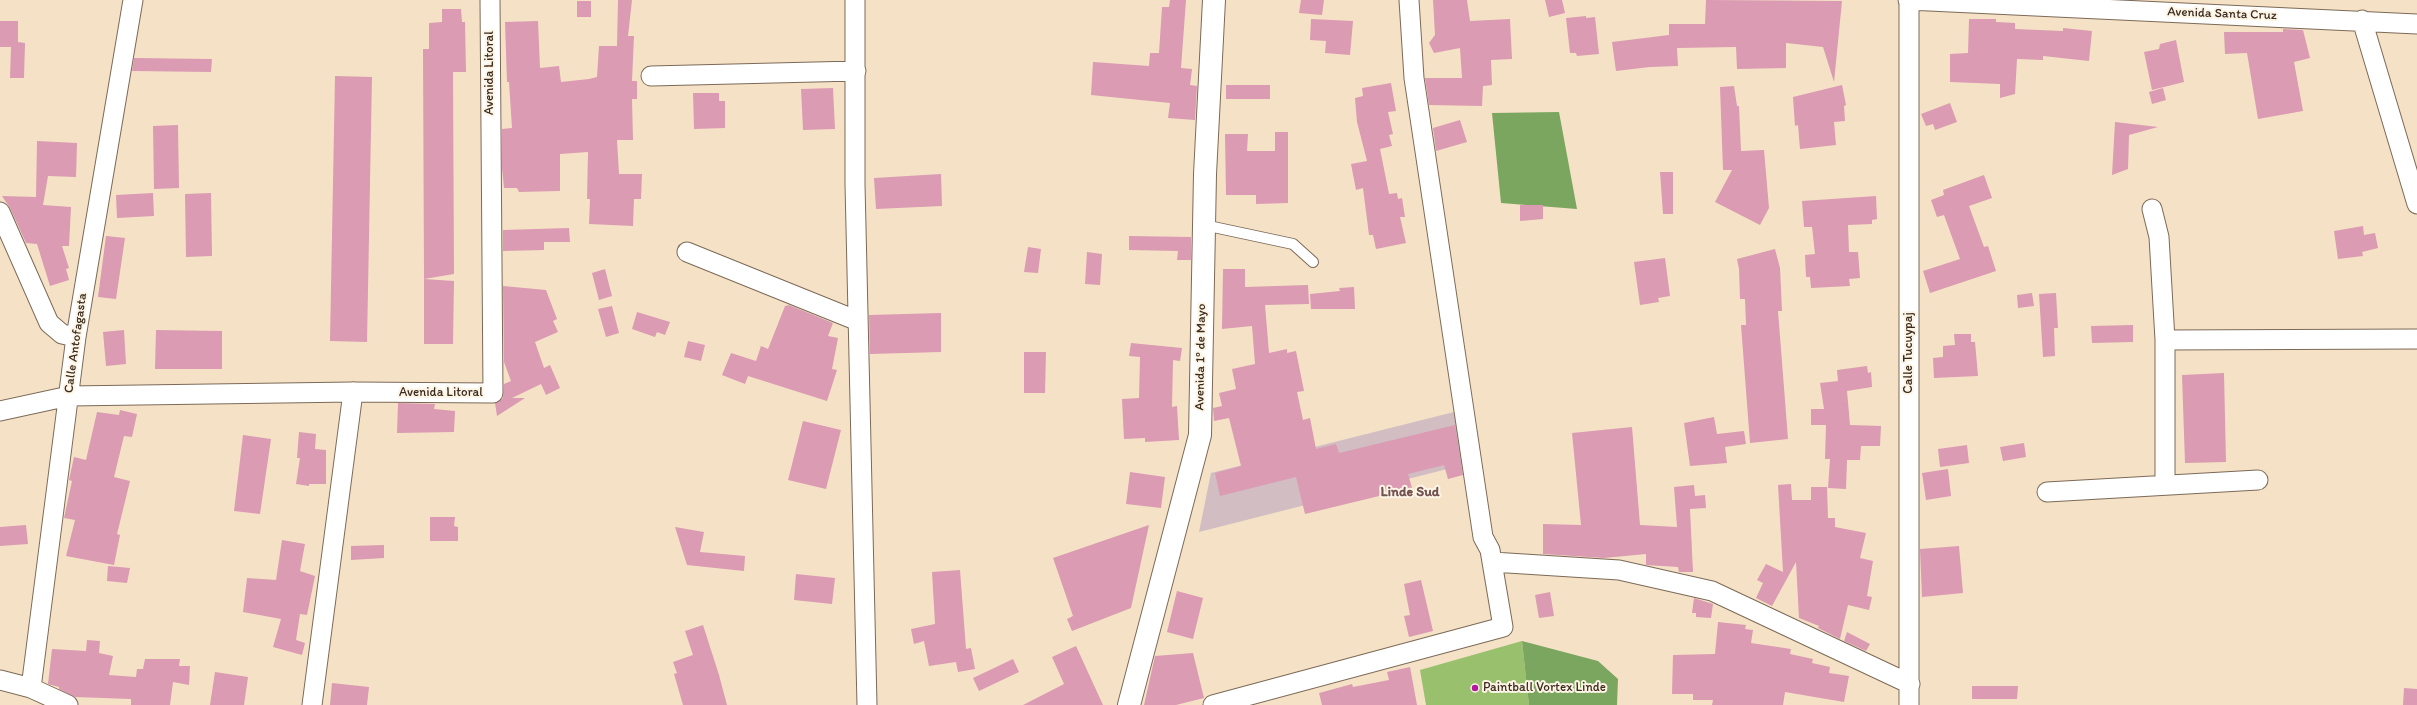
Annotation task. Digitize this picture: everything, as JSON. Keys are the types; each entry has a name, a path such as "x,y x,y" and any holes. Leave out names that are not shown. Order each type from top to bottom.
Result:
{"main road":[{"name":"Avenida 1º de Mayo","path":"1129,705 1200,435 1204,225 1214,0"}],"street":[{"name":"Calle Antofagasta","path":"31,688 76,337 133,0"},
{"name":"Avenida Litoral","path":"0,411 69,396 353,392 493,393 490,0"},
{"path":"855,0 855,184 867,705"},
{"path":"1213,705 1503,627 1490,550 1483,537 1431,183 1414,78 1409,0"},
{"name":"Avenida Santa Cruz","path":"1908,0 2362,20 2417,24"},
{"name":"Calle Tucuypaj","path":"1908,0 1909,705"},
{"path":"2362,20 2417,204"},
{"path":"651,76 856,71"},
{"path":"2152,209 2159,237 2165,340 2165,485"},
{"path":"0,212 49,323 62,334 76,337"},
{"path":"687,252 858,321"},
{"path":"2165,340 2417,338"},
{"path":"312,705 353,392"},
{"path":"2047,492 2258,480"},
{"path":"1492,562 1619,570 1712,591 1910,684"},
{"path":"0,680 31,688 68,705"}],"lane":[{"path":"1204,225 1293,244 1313,262"}],"shaded area":[{"path":"1458,411 1463,465 1199,532 1211,473"}],"green space":[{"path":"1559,112 1577,209 1501,203 1492,113"},
{"name":"Paintball Vortex Linde","path":"1522,641 1529,705 1426,705 1420,670"},
{"path":"1522,641 1598,661 1618,679 1617,705 1529,705"}],"building":[{"path":"618,0 632,0 628,36 634,36 632,81 637,81 637,99 632,99 633,140 617,140 619,174 642,174 641,199 634,199 633,226 589,224 590,199 587,199 588,152 560,154 560,191 519,192 517,188 504,188 502,168 502,129 512,128 509,82 507,82 505,22 538,21 540,68 559,66 561,82 589,79 597,77 599,46 617,46"},
{"path":"1170,0 1186,0 1181,68 1192,69 1190,85 1197,86 1195,120 1168,118 1170,103 1091,95 1093,62 1149,66 1150,53 1159,53 1162,7 1169,7"},
{"path":"1301,0 1324,0 1322,15 1299,13"},
{"path":"1433,0 1467,0 1470,21 1510,19 1512,59 1491,60 1492,85 1483,86 1482,106 1429,105 1425,78 1462,78 1460,48 1434,53 1429,43 1435,35"},
{"path":"1545,0 1562,0 1565,13 1549,17"},
{"path":"1706,0 1842,1 1834,82 1823,47 1786,43 1786,68 1737,69 1736,47 1677,48 1678,66 1650,67 1616,71 1612,42 1669,35 1669,24 1705,24"},
{"path":"577,1 591,1 591,17 577,17"},
{"path":"442,9 461,9 462,22 465,22 466,72 453,72 454,274 424,279 423,49 429,49 429,23 442,22"},
{"path":"1586,16 1586,18 1595,17 1599,54 1577,56 1576,53 1570,53 1566,18"},
{"path":"1311,19 1353,21 1350,55 1325,53 1326,41 1310,40"},
{"path":"1969,19 1996,19 1996,22 2015,23 2015,29 2063,31 2063,28 2092,31 2089,61 2043,56 2043,60 2017,59 2015,94 2000,98 2000,84 1950,82 1950,54 1968,53"},
{"path":"0,21 18,21 18,42 25,43 24,78 10,78 11,47 0,47"},
{"path":"2283,29 2303,30 2310,58 2294,62 2303,111 2258,119 2247,53 2225,54 2224,32 2283,32"},
{"path":"2176,40 2184,82 2152,90 2144,52 2159,49 2160,44"},
{"path":"134,58 212,59 211,72 132,71"},
{"path":"335,76 372,77 367,342 330,341"},
{"path":"1391,83 1396,111 1388,112 1393,134 1389,135 1392,146 1380,149 1389,194 1397,193 1398,199 1402,198 1405,217 1400,217 1406,243 1376,249 1373,235 1369,235 1363,188 1356,190 1351,164 1367,161 1357,122 1355,98 1363,96 1362,88"},
{"path":"1226,85 1270,85 1270,99 1226,99"},
{"path":"1842,85 1846,105 1844,106 1845,121 1834,122 1836,145 1800,149 1798,125 1795,126 1793,97"},
{"path":"1734,86 1737,106 1739,106 1741,151 1764,150 1769,208 1760,225 1715,202 1732,170 1723,170 1720,87"},
{"path":"833,88 835,129 803,130 801,89"},
{"path":"2163,88 2166,100 2152,104 2149,92"},
{"path":"693,93 719,93 719,101 725,101 725,128 694,129"},
{"path":"1950,103 1957,122 1935,130 1933,124 1926,126 1921,114"},
{"path":"1460,120 1467,142 1436,151 1433,128"},
{"path":"2115,122 2158,127 2129,135 2128,169 2112,175"},
{"path":"178,125 179,188 154,189 153,126"},
{"path":"1275,132 1288,132 1288,203 1256,204 1256,195 1226,195 1225,134 1248,134 1247,151 1275,151"},
{"path":"37,141 77,143 76,177 48,176 43,205 71,207 69,246 62,246 69,268 66,269 69,280 50,286 37,244 26,243 10,208 2,196 36,197"},
{"path":"1660,172 1673,172 1673,214 1663,214"},
{"path":"941,174 942,206 876,209 874,178"},
{"path":"1984,175 1992,198 1969,206 1984,247 1988,246 1996,271 1930,293 1923,271 1960,259 1944,215 1937,217 1931,200 1944,195 1943,190"},
{"path":"153,193 154,216 117,218 116,195"},
{"path":"211,193 212,256 186,257 185,194"},
{"path":"1876,196 1877,219 1872,220 1872,224 1848,225 1849,252 1858,252 1860,278 1849,279 1850,286 1811,288 1810,277 1806,277 1805,255 1815,254 1812,227 1804,227 1802,201"},
{"path":"1520,205 1543,205 1543,219 1520,221"},
{"path":"2363,226 2364,235 2375,233 2378,248 2362,252 2363,256 2338,259 2334,231"},
{"path":"569,228 570,242 544,242 544,250 503,251 503,230"},
{"path":"106,236 125,238 116,299 98,297"},
{"path":"1129,236 1191,237 1191,260 1177,260 1178,251 1129,250"},
{"path":"1028,247 1041,249 1038,273 1024,272"},
{"path":"1775,249 1780,268 1782,311 1778,311 1788,439 1750,443 1741,325 1746,325 1745,299 1740,299 1739,269 1737,259"},
{"path":"1087,252 1102,254 1100,285 1085,284"},
{"path":"1665,258 1670,296 1658,298 1659,302 1640,305 1634,262"},
{"path":"605,269 612,296 599,300 592,273"},
{"path":"1223,269 1245,269 1245,287 1308,285 1309,304 1265,305 1269,353 1287,349 1287,353 1296,351 1304,391 1297,392 1303,420 1310,418 1316,449 1336,444 1339,453 1455,425 1463,475 1448,479 1444,465 1408,474 1412,488 1305,514 1296,477 1220,496 1215,473 1241,466 1229,418 1214,421 1213,408 1222,406 1219,393 1236,389 1232,369 1255,364 1252,326 1222,329"},
{"path":"424,279 454,281 453,344 424,344"},
{"path":"503,286 546,290 557,319 553,321 558,332 535,342 544,368 550,365 560,388 546,395 541,384 512,398 525,398 497,416 495,403 503,398 504,384 511,381 504,362"},
{"path":"1354,287 1355,309 1311,309 1310,294 1340,291 1339,288"},
{"path":"2032,293 2034,306 2018,308 2017,295"},
{"path":"2056,293 2058,328 2054,328 2055,356 2043,357 2039,294"},
{"path":"789,305 833,323 828,336 838,338 832,369 837,370 827,401 748,376 745,384 722,375 731,353 756,361 761,346 768,349 785,306"},
{"path":"612,306 619,333 606,337 598,309"},
{"path":"637,312 670,322 665,335 657,332 655,337 632,329"},
{"path":"941,313 941,352 870,354 869,315"},
{"path":"2133,325 2133,342 2092,343 2091,326"},
{"path":"124,330 126,364 106,366 103,332"},
{"path":"156,330 222,331 222,369 155,369"},
{"path":"1954,334 1971,334 1971,342 1975,342 1978,376 1934,378 1933,358 1943,357 1943,346 1955,345"},
{"path":"688,341 705,345 701,361 684,357"},
{"path":"1131,343 1182,348 1180,361 1173,360 1172,407 1177,406 1179,440 1145,442 1145,438 1124,439 1122,399 1139,398 1140,357 1129,356"},
{"path":"1024,352 1046,352 1045,393 1024,393"},
{"path":"1867,366 1868,373 1871,372 1872,387 1847,391 1850,425 1881,426 1880,446 1861,446 1860,460 1847,460 1846,489 1828,488 1830,459 1825,459 1826,425 1811,425 1811,409 1824,409 1820,383 1838,381 1837,370"},
{"path":"2224,373 2226,462 2185,463 2182,375"},
{"path":"398,403 435,404 434,409 455,411 454,432 397,433"},
{"path":"120,410 137,414 132,437 124,436 114,477 130,481 117,534 120,535 114,565 66,556 75,520 64,518 72,481 69,480 74,457 86,460 97,412 119,415"},
{"path":"1714,417 1717,434 1744,431 1746,444 1725,447 1727,463 1690,466 1684,423"},
{"path":"803,421 841,430 826,489 788,480"},
{"path":"1632,427 1640,525 1677,527 1674,487 1694,485 1695,496 1705,495 1706,508 1690,509 1693,572 1679,572 1678,567 1646,565 1646,554 1604,558 1543,554 1543,524 1581,525 1572,433"},
{"path":"299,432 316,434 315,449 326,450 326,484 309,484 309,486 296,484 300,458 297,458"},
{"path":"243,435 271,439 260,514 234,511"},
{"path":"2024,443 2026,457 2003,461 2000,447"},
{"path":"1967,445 1969,463 1940,467 1938,449"},
{"path":"1948,469 1951,496 1926,500 1922,473"},
{"path":"1130,472 1165,477 1161,508 1126,504"},
{"path":"1791,484 1792,500 1811,500 1811,487 1827,487 1828,518 1835,518 1835,527 1866,533 1860,558 1873,561 1867,596 1872,597 1869,610 1848,605 1840,639 1818,628 1819,626 1799,618 1796,562 1772,606 1756,598 1763,583 1757,580 1766,564 1783,572 1778,485"},
{"path":"430,517 455,517 454,526 458,527 458,541 430,541"},
{"path":"26,525 28,544 0,546 0,527"},
{"path":"1149,525 1131,608 1072,631 1067,619 1073,616 1053,558"},
{"path":"675,527 704,532 700,552 745,556 744,571 687,565"},
{"path":"282,540 305,544 300,571 315,576 307,615 300,614 296,640 305,643 302,655 273,647 281,619 243,612 247,578 276,580"},
{"path":"384,545 384,558 351,560 351,546"},
{"path":"1959,546 1963,593 1922,597 1920,549"},
{"path":"108,566 130,568 127,583 107,581"},
{"path":"960,570 966,649 971,648 975,669 958,672 956,662 929,666 924,641 914,644 911,629 935,624 932,572"},
{"path":"796,574 835,578 832,604 794,600"},
{"path":"1421,580 1433,631 1409,637 1404,616 1410,615 1404,584"},
{"path":"1177,591 1203,598 1193,639 1167,632"},
{"path":"1550,592 1554,616 1539,618 1535,595"},
{"path":"1694,598 1713,604 1711,618 1696,617 1696,613 1692,613"},
{"path":"1718,622 1746,625 1745,629 1753,630 1751,643 1791,649 1790,654 1813,659 1812,663 1830,667 1829,673 1849,676 1844,702 1785,692 1783,705 1712,705 1713,700 1693,700 1693,694 1672,694 1673,655 1715,654"},
{"path":"703,625 727,705 683,705 674,674 677,673 673,662 693,655 685,631"},
{"path":"1847,632 1870,644 1866,651 1844,641"},
{"path":"87,640 100,641 99,653 113,656 109,675 136,677 137,669 143,669 145,659 180,659 179,666 190,666 189,685 173,682 170,705 131,705 131,699 75,697 59,689 59,687 48,684 52,649 86,651"},
{"path":"1076,646 1103,705 1023,705 1064,684 1052,657"},
{"path":"1193,653 1204,698 1176,705 1144,705 1155,656"},
{"path":"1013,659 1019,672 979,691 973,678"},
{"path":"1410,667 1417,705 1322,705 1319,693 1352,684 1353,687 1389,680 1387,672"},
{"path":"215,672 248,677 244,705 210,705"},
{"path":"332,683 369,687 367,705 330,705"},
{"path":"1972,686 2018,686 2017,699 1972,699"},
{"path":"2404,688 2417,689 2417,705 2403,705"}],"place":[{"name":"Paintball Vortex Linde","path":"1475,688"}],"district":[{"name":"Linde Sud","path":"1410,492"}]}
